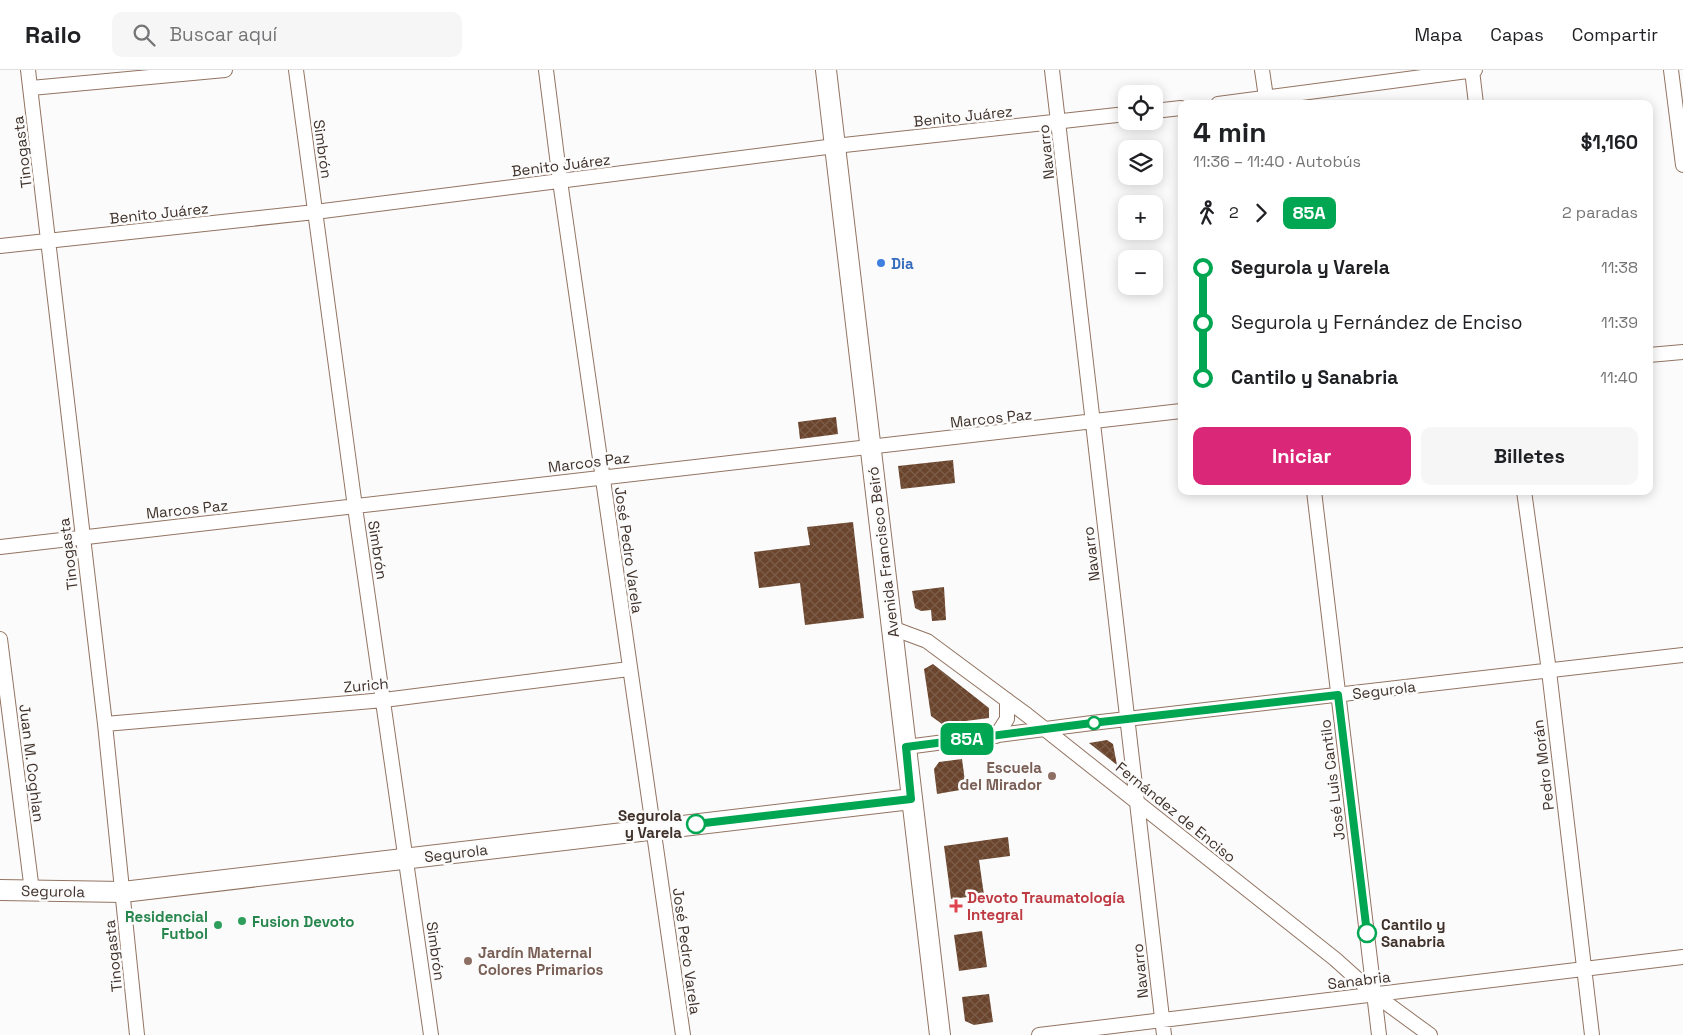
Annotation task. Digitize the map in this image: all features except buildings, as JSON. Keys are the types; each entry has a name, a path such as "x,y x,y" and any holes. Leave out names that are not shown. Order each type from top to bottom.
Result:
{"main road":[{"name":"Avenida Francisco Beiró","path":"826,70 940,1035"},
{"name":"Segurola","path":"0,890 123,892 911,799"}],"street":[{"name":"Tinogasta","path":"28,70 105,724 137,1035"},
{"path":"31,88 225,70"},
{"name":"Simbrón","path":"296,70 355,507 431,1035"},
{"name":"José Pedro Varela","path":"546,70 560,181 683,1035"},
{"name":"Navarro","path":"1052,70 1164,1035"},
{"path":"1262,70 1266,100"},
{"path":"1273,100 1473,70 1476,100"},
{"path":"1671,70 1683,164"},
{"path":"1163,110 1178,108"},
{"name":"Benito Juárez","path":"0,246 315,212 835,146 1118,115"},
{"path":"1653,355 1683,352"},
{"name":"Marcos Paz","path":"0,547 82,536 355,507 602,476 871,448 1178,411"},
{"name":"José Luis Cantilo","path":"1314,495 1379,1035"},
{"name":"Pedro Morán","path":"1525,495 1592,1035"},
{"name":"Fernández de Enciso","path":"892,628 927,641 1007,700 1335,959 1374,994 1430,1035"},
{"name":"Juan M. Coghlan","path":"0,639 32,891"},
{"name":"Segurola","path":"906,747 1127,719 1683,655"},
{"name":"Zurich","path":"105,724 384,700 630,669"},
{"path":"996,736 1007,719 1007,700"},
{"name":"Sanabria","path":"1039,1035 1683,957"}],"bus line":[{"name":"85A","path":"696,824 911,799 906,747 1092,723 1338,695 1367,933"}],"place":[{"name":"Dia","path":"881,263"},
{"name":"Escuela del Mirador","path":"1052,776"},
{"name":"Segurola y Varela","path":"696,824"},
{"name":"Devoto Traumatología Integral","path":"956,906"},
{"name":"Fusion Devoto","path":"242,921"},
{"name":"Residencial Futbol","path":"218,925"},
{"name":"Cantilo y Sanabria","path":"1367,933"},
{"name":"Jardín Maternal Colores Primarios","path":"468,961"}]}
